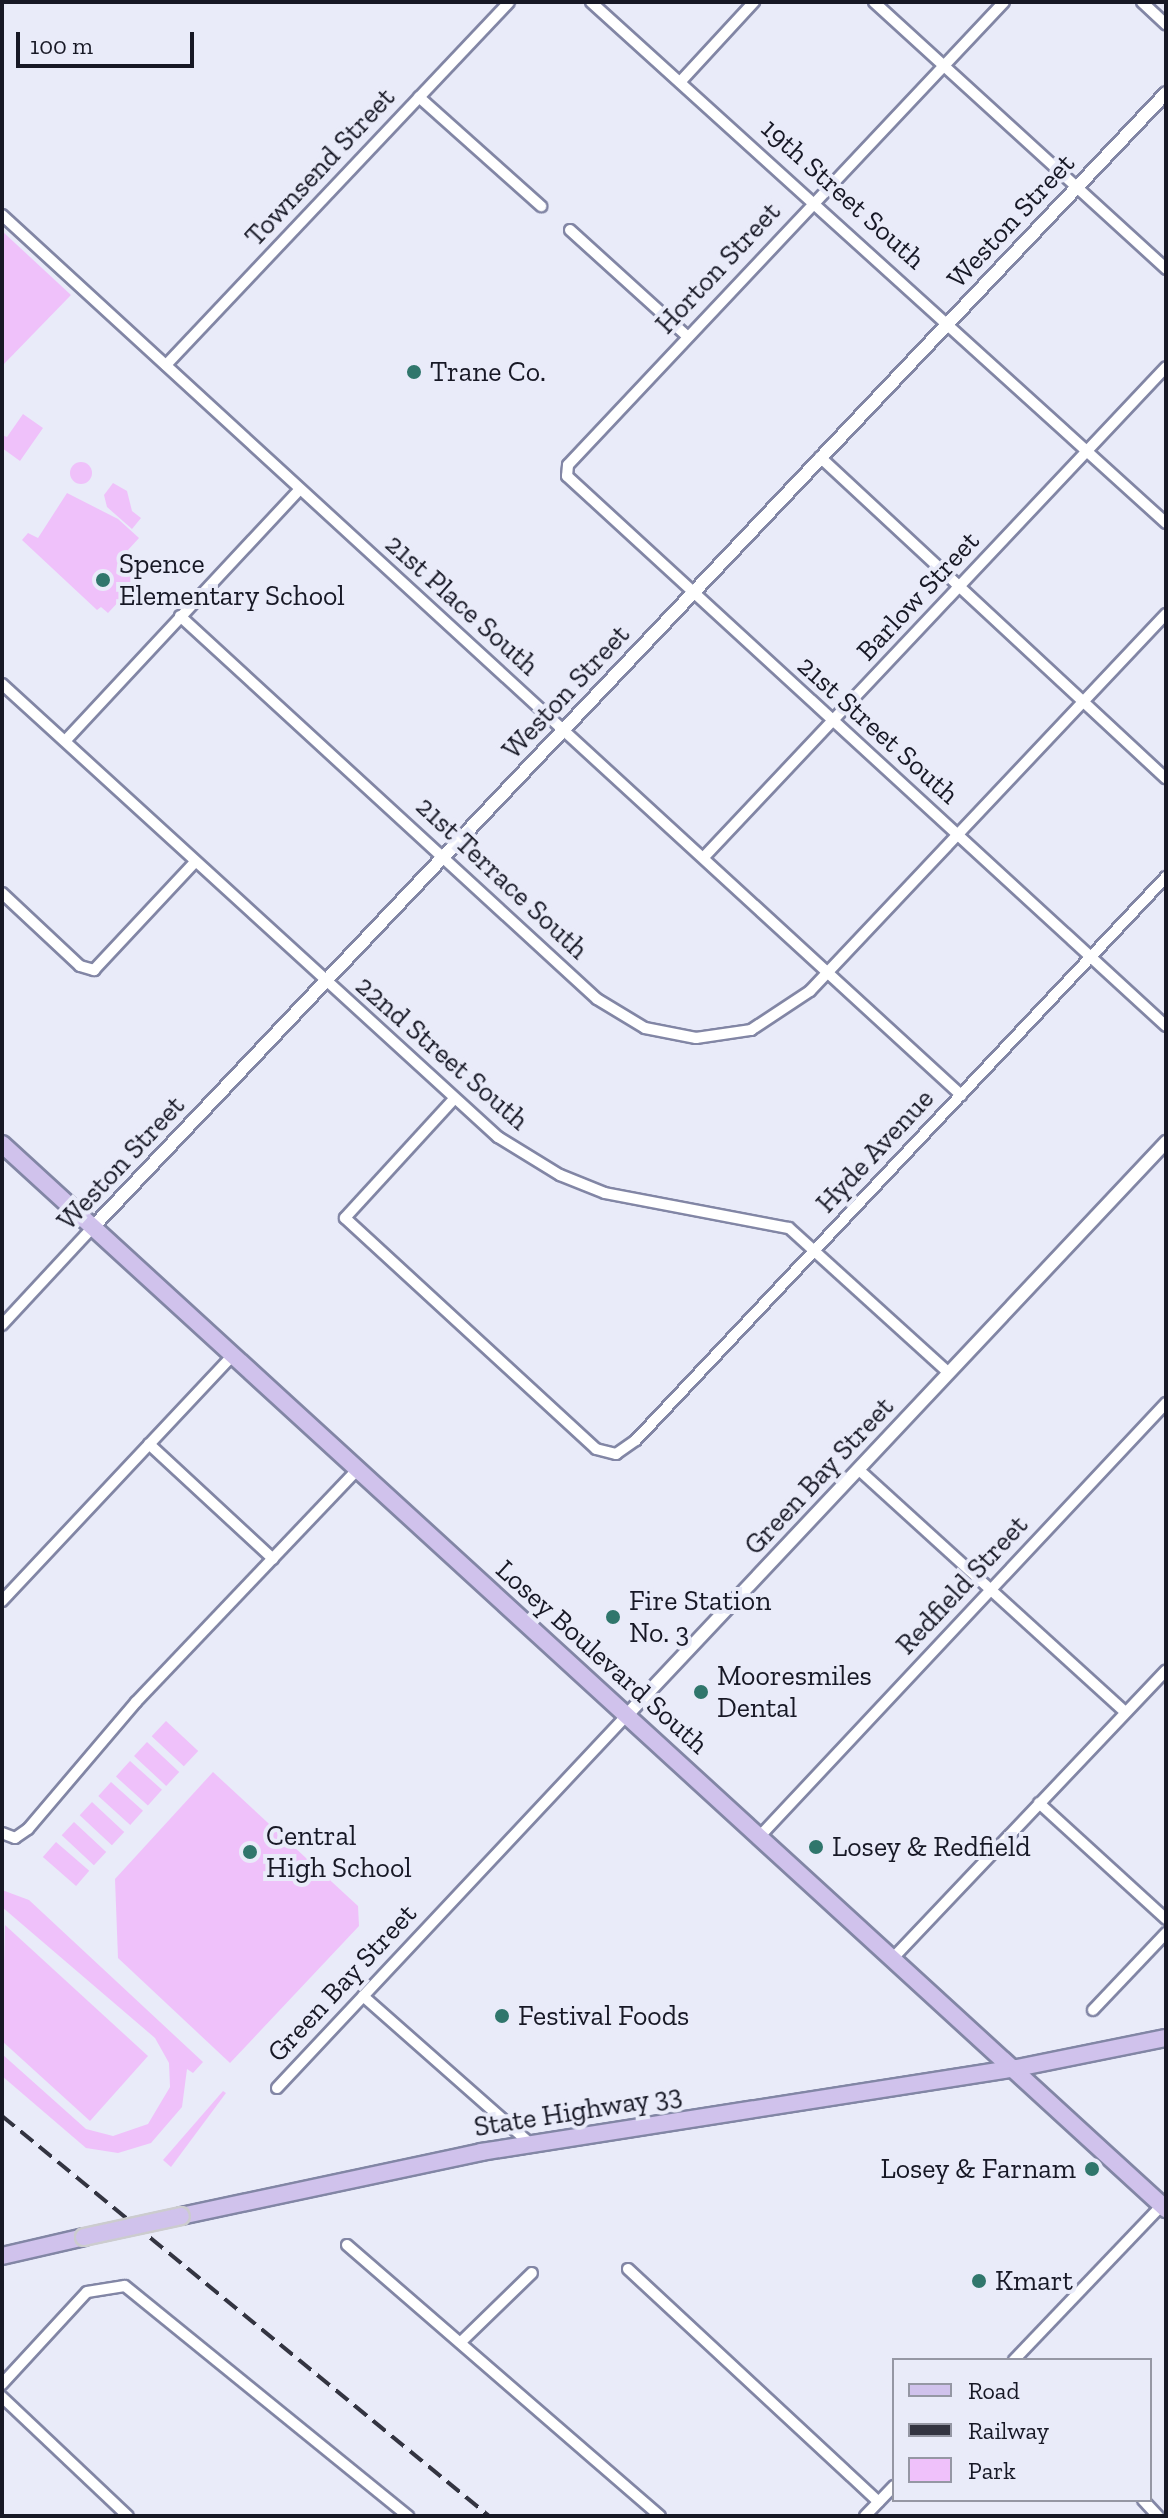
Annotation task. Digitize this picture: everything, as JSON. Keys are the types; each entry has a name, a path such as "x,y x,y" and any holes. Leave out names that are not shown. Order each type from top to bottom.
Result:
{"main road":[{"name":"Losey Boulevard South","path":"2,1144 1017,2068 1164,2207"},
{"name":"State Highway 33","path":"2,2256 531,2144 1017,2068 1166,2038"}],"street":[{"name":"Townsend Street","path":"166,365 509,2"},
{"name":"19th Street South","path":"591,2 815,201 1166,523"},
{"path":"681,81 754,2"},
{"path":"874,2 1166,269"},
{"name":"Horton Street","path":"568,465 1004,2"},
{"path":"1142,2 1166,24"},
{"name":"Weston Street","path":"2,1325 1166,93"},
{"path":"419,97 541,206"},
{"name":"21st Place South","path":"2,215 298,491 564,729 961,1095"},
{"path":"570,230 687,336"},
{"name":"Barlow Street","path":"704,857 1166,367"},
{"path":"820,457 1166,778"},
{"name":"21st Street South","path":"568,465 567,476 1166,1026"},
{"path":"66,740 298,491"},
{"name":"21st Terrace South","path":"180,616 597,999 662,1033 696,1038 751,1030 792,1007 829,972 1166,614"},
{"name":"22nd Street South","path":"2,684 453,1100 510,1146 577,1182 643,1202 770,1222 789,1228 949,1373"},
{"path":"2,893 80,966 94,970 195,862"},
{"name":"Hyde Avenue","path":"453,1100 345,1218 596,1449 616,1454 636,1440 1166,877"},
{"name":"Green Bay Street","path":"277,2088 1166,1142"},
{"path":"2,1601 233,1355"},
{"name":"Redfield Street","path":"760,1836 1166,1403"},
{"path":"149,1444 273,1559"},
{"path":"2,1833 18,1837 136,1702 358,1469"},
{"path":"858,1469 1125,1712"},
{"path":"894,1957 1166,1670"},
{"path":"1039,1803 1166,1919"},
{"path":"1093,2010 1166,1933"},
{"path":"363,1996 531,2144"},
{"path":"1016,2358 1164,2207"},
{"path":"347,2245 463,2340 660,2516"},
{"path":"628,2269 879,2502"},
{"path":"463,2340 532,2273"},
{"path":"2,2384 87,2292 114,2284 142,2295 408,2516"},
{"path":"2,2397 128,2516"},
{"path":"866,2516 892,2488"}],"green space":[{"path":"2,231 71,295 2,366"},
{"path":"23,414 43,428 20,461 2,448 2,435 7,437"},
{"path":"81,462 89,465 92,473 89,481 81,484 73,481 70,473 73,465"},
{"path":"113,483 127,491 132,511 141,518 132,529 107,507 104,495"},
{"path":"67,493 118,519 139,538 128,550 149,569 108,613 101,607 97,610 22,540 28,533 38,538"},
{"path":"166,1721 198,1751 184,1766 152,1736"},
{"path":"147,1742 179,1772 166,1786 134,1756"},
{"path":"130,1761 162,1790 148,1805 116,1777"},
{"path":"213,1772 358,1906 359,1926 230,2063 118,1958 115,1879"},
{"path":"111,1782 143,1811 130,1825 98,1796"},
{"path":"92,1802 124,1832 112,1845 80,1815"},
{"path":"74,1822 106,1852 94,1865 62,1835"},
{"path":"56,1842 89,1871 76,1886 43,1857"},
{"path":"2,1890 29,1900 203,2062 193,2073 187,2069 182,2107 151,2143 118,2153 86,2148 2,2076 2,2054 86,2129 113,2136 148,2124 170,2087 169,2063 155,2038 2,1907"},
{"path":"5,1925 148,2056 90,2121 2,2041"},
{"path":"223,2091 226,2093 171,2167 163,2160"}],"railway":[{"path":"2,2116 489,2516"}],"place":[{"name":"Trane Co.","path":"414,372"},
{"name":"Spence Elementary School","path":"103,580"},
{"name":"Fire Station No. 3","path":"613,1617"},
{"name":"Mooresmiles Dental","path":"701,1692"},
{"name":"Losey & Redfield","path":"816,1847"},
{"name":"Central High School","path":"250,1852"},
{"name":"Festival Foods","path":"502,2016"},
{"name":"Losey & Farnam","path":"1092,2169"},
{"name":"Kmart","path":"979,2281"}]}
